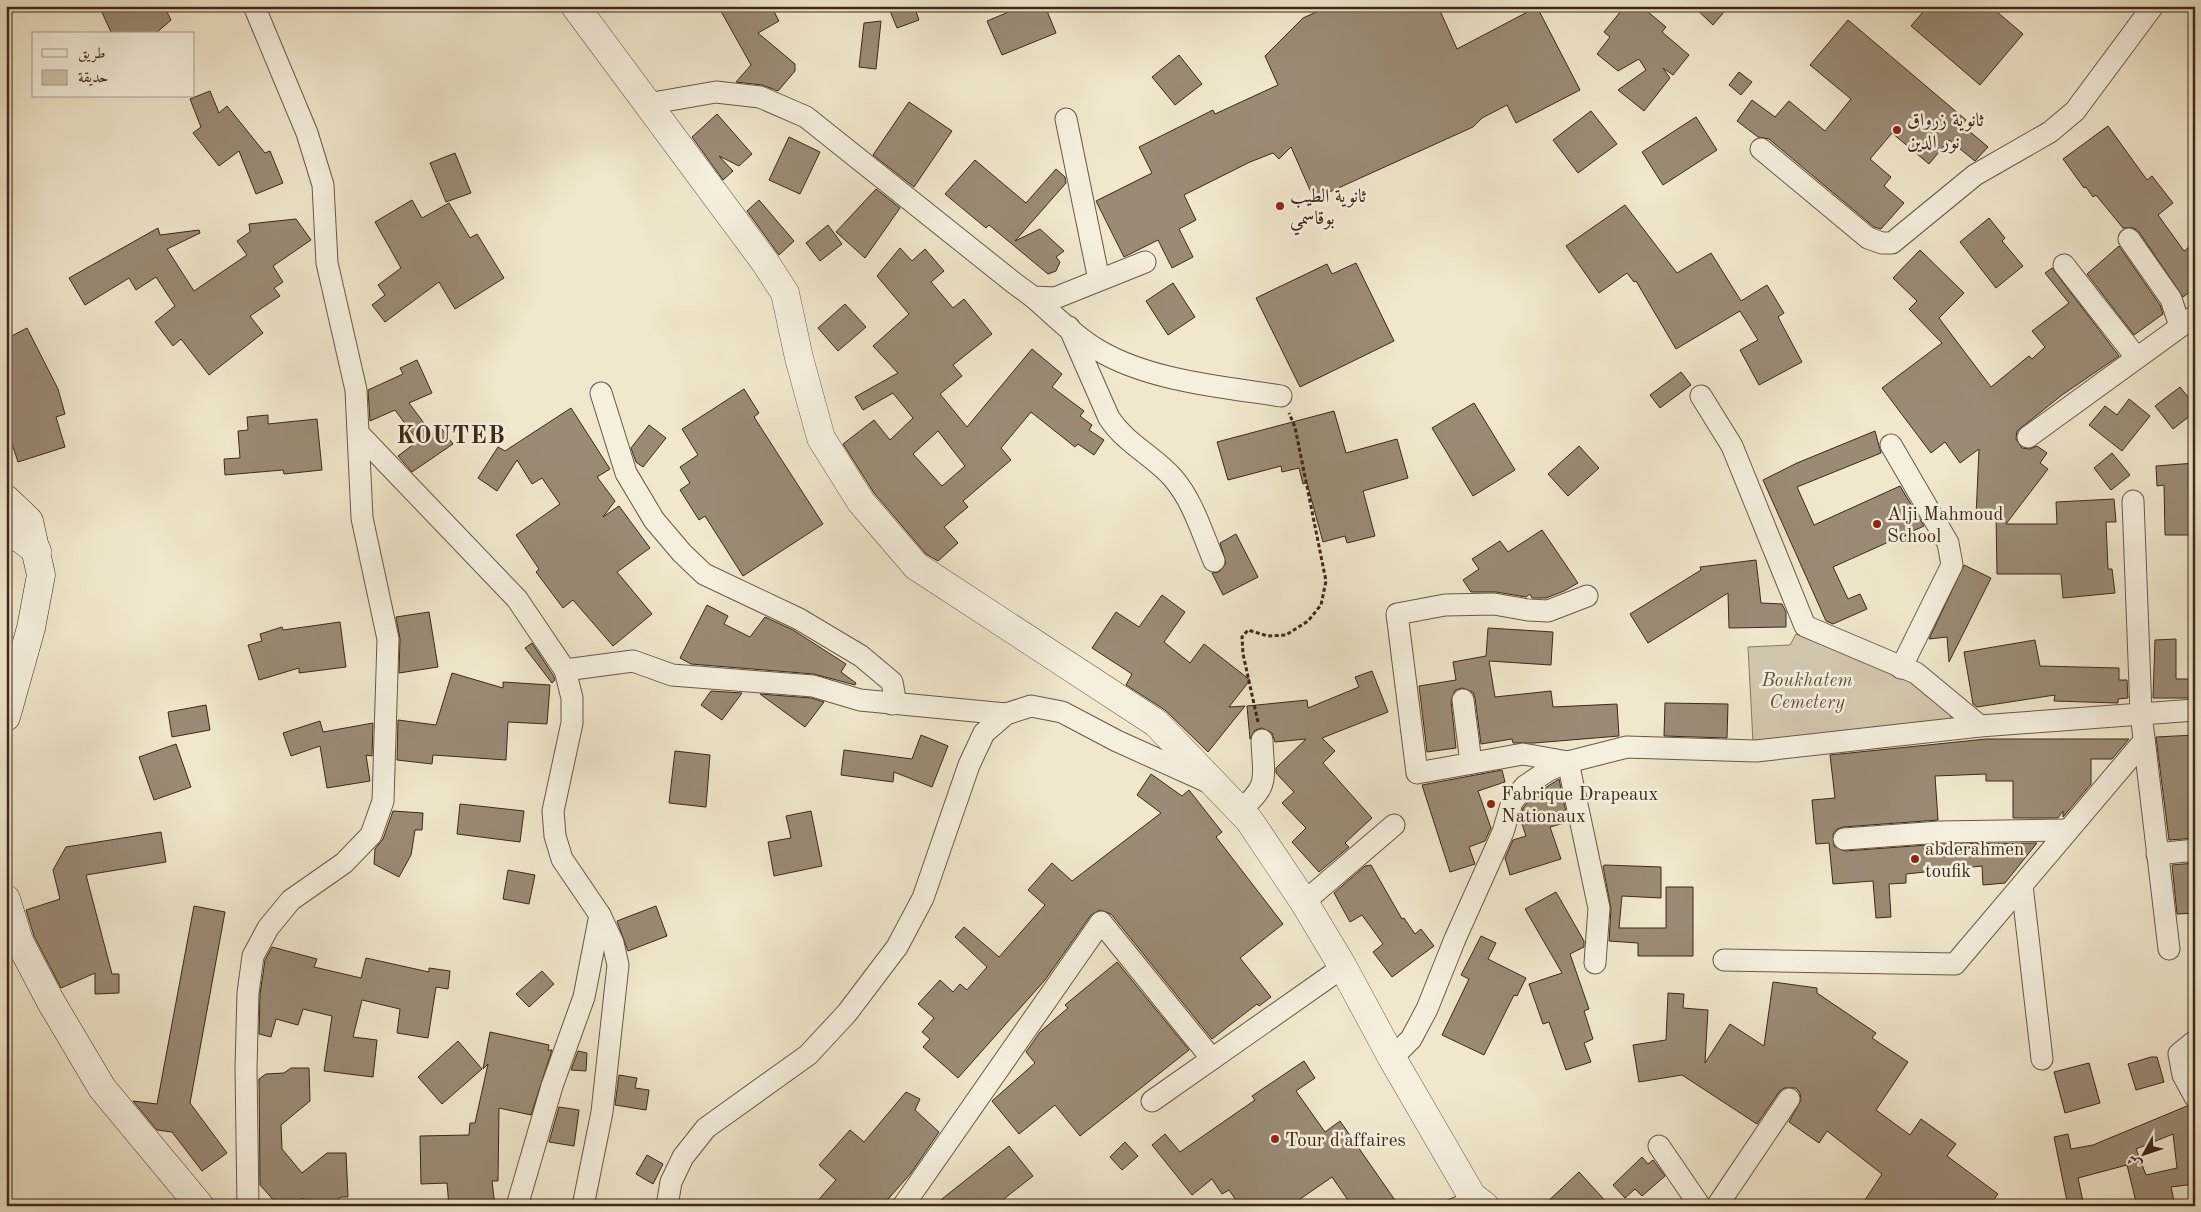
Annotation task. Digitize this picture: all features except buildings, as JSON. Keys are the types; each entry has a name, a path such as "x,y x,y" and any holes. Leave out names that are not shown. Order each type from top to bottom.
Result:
{"street":[{"path":"248,1206 246,1068 248,993 253,956 268,928 292,900 344,863 371,835 383,800 388,639 362,518 356,390 327,263 323,185 307,133 254,6"},
{"path":"575,6 765,262 785,293 799,358 821,438 861,502 916,566 1156,723 1249,820 1304,902 1343,967 1470,1203"},
{"path":"1761,149 1868,238 1882,243 1892,243 1975,175 2050,132 2075,111 2153,6"},
{"path":"647,104 716,92 760,97 806,117 1034,297 1098,350 1134,366 1184,380 1281,396"},
{"path":"1066,119 1099,280"},
{"path":"2028,437 2188,321 2129,239"},
{"path":"1034,297 1055,298 1146,262"},
{"path":"2064,265 2136,357"},
{"path":"1068,327 1109,418 1118,432 1172,476 1184,491 1214,560"},
{"path":"601,393 626,473 654,520 682,554 704,574 799,619 861,656 892,682 894,693 892,704"},
{"path":"1701,396 1732,446 1805,626 1916,673 1980,726"},
{"path":"359,434 517,599 565,670 572,698 572,722 553,811 554,836 562,859 600,915 612,943 618,966 602,1112 583,1206"},
{"path":"1891,445 1948,543 1952,565 1901,668"},
{"path":"2133,501 2141,713 2169,949"},
{"path":"6,717 31,628 41,575 14,524"},
{"path":"1568,762 1523,754 1417,773 1397,614 1445,606 1494,604 1528,610 1548,611 1587,596"},
{"path":"565,670 633,661 672,674 813,686 860,700 892,704 1006,714 1032,706 1062,712 1124,745 1216,785"},
{"path":"1463,700 1471,764"},
{"path":"1392,1058 1411,1039 1426,1009 1503,832 1512,802 1525,786 1549,770 1568,762 1627,747 1756,751 1980,726 2195,710"},
{"path":"667,1206 671,1182 683,1157 706,1128 808,1055 847,1013 897,947 923,898 969,765 984,733 1006,714"},
{"path":"1240,810 1256,797 1264,785 1262,740"},
{"path":"1724,960 1955,964 2144,740"},
{"path":"1568,762 1599,908 1595,962"},
{"path":"1304,902 1394,825"},
{"path":"1844,839 1940,832 2068,830"},
{"path":"2157,854 2195,850"},
{"path":"2022,885 2042,1059"},
{"path":"6,899 19,941 51,1002 102,1088 200,1206"},
{"path":"516,1206 552,1086 584,997 600,915"},
{"path":"903,1206 1101,922 1212,1059"},
{"path":"1152,1101 1343,967"},
{"path":"2195,1041 2179,1054 2183,1075 2195,1097"},
{"path":"1717,1206 1789,1098"},
{"path":"1659,1146 1700,1206"}],"path":[{"path":"1262,740 1243,654 1242,637 1248,630 1268,636 1286,635 1301,625 1308,620 1321,604 1326,581 1295,427 1281,396"}],"green space":[{"name":"Boukhatem Cemetery","path":"1796,634 1912,682 1950,712 1951,720 1753,742 1748,647 1790,645"}],"place":[{"name":"ثانوية زرواق نور الدين","path":"1897,130"},
{"name":"ثانوية الطيب بوقاسمي","path":"1280,206"},
{"name":"Alji Mahmoud School","path":"1877,524"},
{"name":"Fabrique Drapeaux Nationaux","path":"1491,804"},
{"name":"abderahmen toufik","path":"1915,859"},
{"name":"Tour d'affaires","path":"1275,1139"}],"district":[{"name":"KOUTEB","path":"451,435"}]}
